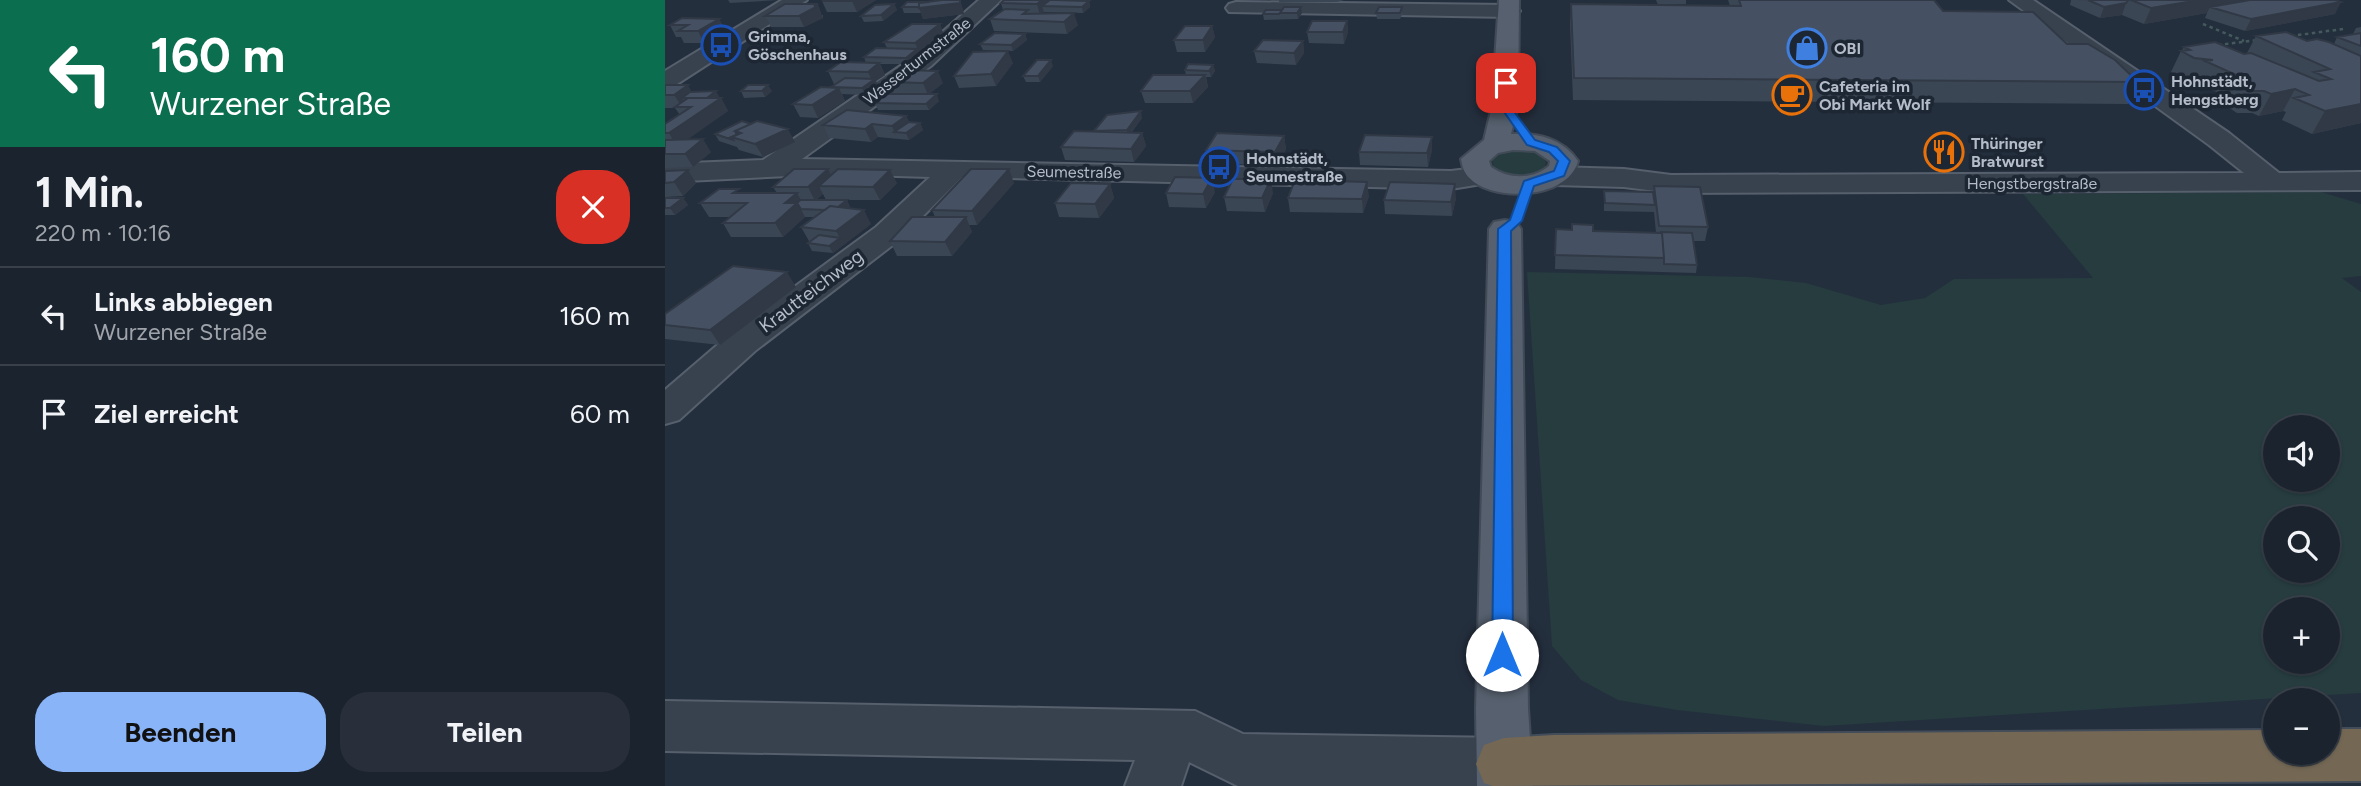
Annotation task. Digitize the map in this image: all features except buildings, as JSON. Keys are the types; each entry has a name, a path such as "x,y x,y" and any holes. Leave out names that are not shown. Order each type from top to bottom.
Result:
{"highway":[{"path":"1505,775 1553,761 2361,755"}],"main road":[{"path":"1496,145 1498,117 1505,106 1509,6"},
{"path":"1505,106 1531,142"},
{"path":"1531,142 1553,149 1549,174 1515,221 1505,229 1496,223 1488,178 1476,168 1475,159 1483,151 1496,145 1531,142"},
{"path":"1488,178 1549,174"},
{"path":"1505,229 1502,489 1505,775"}],"street":[{"name":"Wasserturmstraße","path":"772,167 923,61 992,0"},
{"path":"2019,0 2219,139 2272,181"},
{"path":"665,81 676,64 799,3"},
{"path":"1236,8 1509,6"},
{"name":"Seumestraße","path":"665,173 772,167 1451,180 1488,178"},
{"name":"Krautteichweg","path":"665,411 742,343 887,234 955,169"},
{"name":"Hengstbergstraße","path":"1549,174 1624,178 1671,184 2361,181"},
{"path":"665,726 1195,736 1238,761 1505,775"},
{"path":"1153,786 1171,736"}],"path":[{"path":"2203,24 2245,42"},
{"path":"2282,37 2343,29"},
{"path":"2213,46 2270,39"}],"green space":[{"path":"1515,150 1536,153 1546,162 1545,167 1533,174 1519,176 1494,168 1492,160 1500,153"},
{"path":"2321,192 2361,204 2361,276 2342,278 2361,292 2361,693 2340,694 2340,688 2263,688 2263,699 1824,726 1677,710 1618,700 1581,680 1552,646 1527,272 1750,277 1806,283 1881,305 1925,298 1954,279 2093,278 2023,194"}],"place":[{"name":"Grimma, Göschenhaus","path":"721,45"},
{"name":"OBI","path":"1807,48"},
{"name":"Hohnstädt, Hengstberg","path":"2144,90"},
{"name":"Cafeteria im Obi Markt Wolf","path":"1792,95"},
{"name":"Thüringer Bratwurst","path":"1944,152"},
{"name":"Hohnstädt, Seumestraße","path":"1219,167"}],"route":[{"path":"1502,655 1505,229 1515,221 1528,184 1549,179 1560,173 1564,165 1562,156 1553,149 1531,142 1505,106 1506,83"}]}
